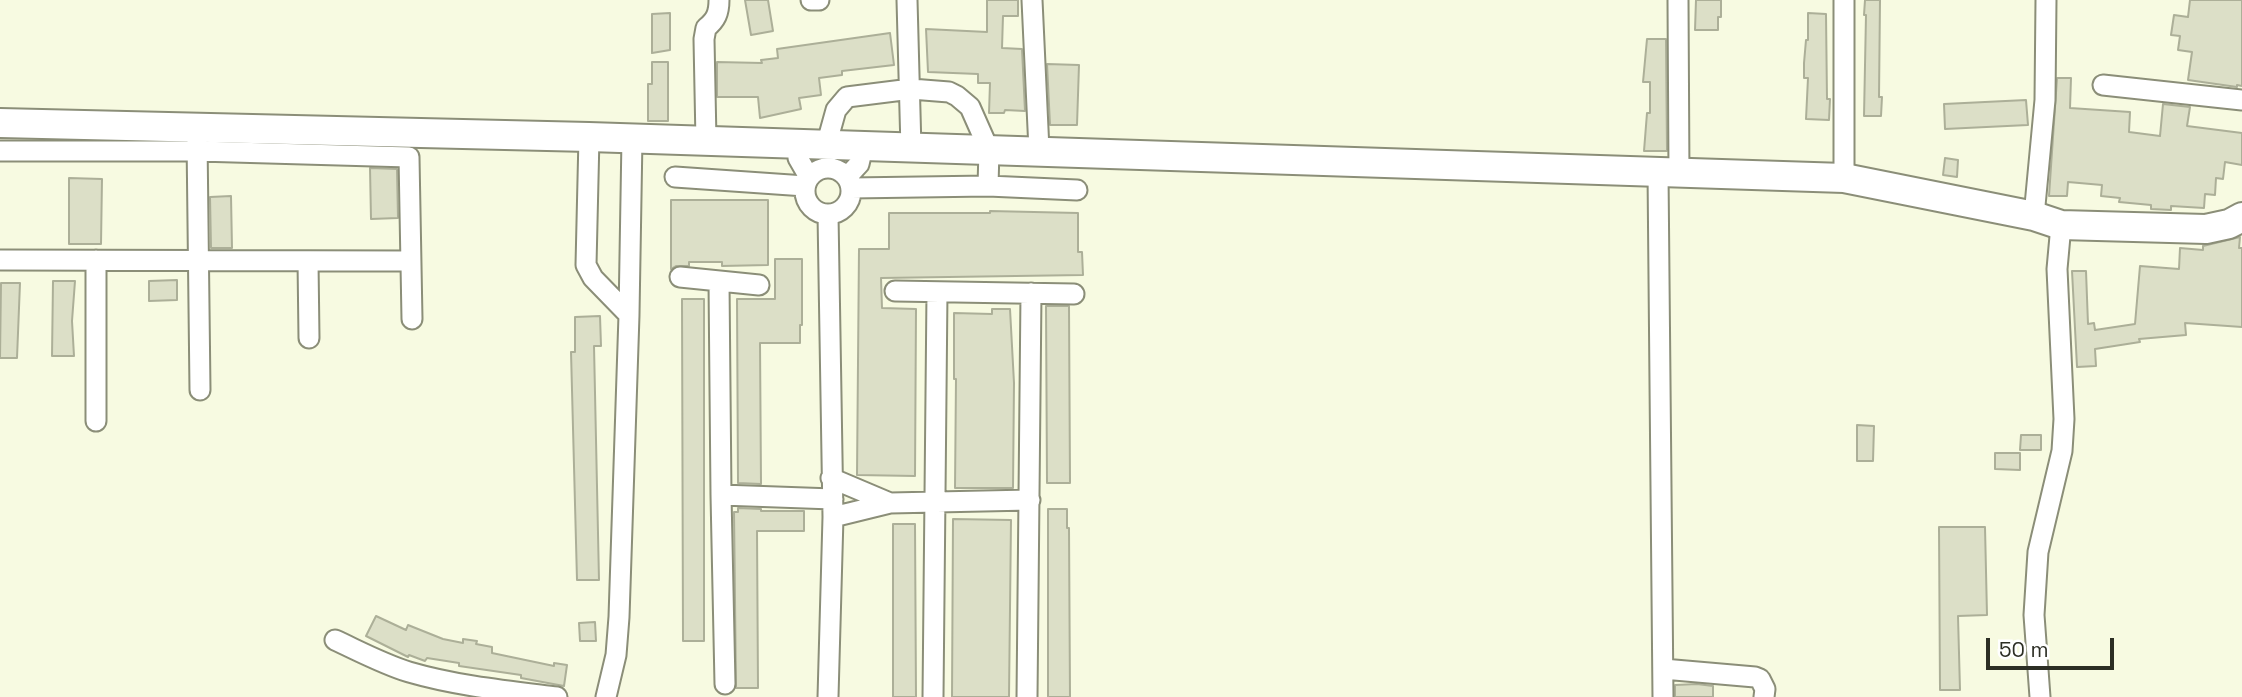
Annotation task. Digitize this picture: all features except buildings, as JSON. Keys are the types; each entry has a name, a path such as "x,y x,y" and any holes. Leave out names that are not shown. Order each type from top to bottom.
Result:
{"street":[{"path":"706,141 704,39 706,28 715,21 719,0"},
{"path":"811,0 819,0"},
{"path":"1032,0 1039,150"},
{"path":"1663,697 1669,173 1678,0"},
{"path":"1844,0 1844,178"},
{"path":"2034,216 2045,100 2046,0"},
{"path":"911,149 912,1"},
{"path":"2103,85 2242,100"},
{"path":"807,181 798,158 813,145 847,97 911,89 949,92 970,107 989,150 988,186"},
{"path":"0,123 197,140 409,145 589,136 911,149 1039,150 1844,178 2034,216 2061,225 2206,229 2241,220"},
{"path":"589,136 586,265 593,278 629,315"},
{"path":"606,697 616,655 620,617 632,138"},
{"path":"0,151 197,140"},
{"path":"197,140 200,390"},
{"path":"409,145 412,319"},
{"path":"863,147 859,164 849,183 850,198 845,207 828,214 812,209 804,194 807,181 817,170 827,167 838,170 849,183 1077,190"},
{"path":"675,177 807,181"},
{"path":"828,214 833,508 828,697"},
{"path":"2040,697 2034,615 2039,552 2062,451 2064,419 2057,269 2061,225"},
{"path":"0,260 410,261"},
{"path":"96,260 96,421"},
{"path":"308,261 309,338"},
{"path":"680,277 759,285"},
{"path":"719,282 725,684"},
{"path":"895,291 1074,294"},
{"path":"933,697 937,292"},
{"path":"1027,697 1031,293"},
{"path":"831,478 890,503"},
{"path":"721,495 833,508 890,503 1030,499"},
{"path":"335,640 379,661 409,671 482,688 557,697"},
{"path":"1663,669 1760,678 1765,689 1764,697"}]}
